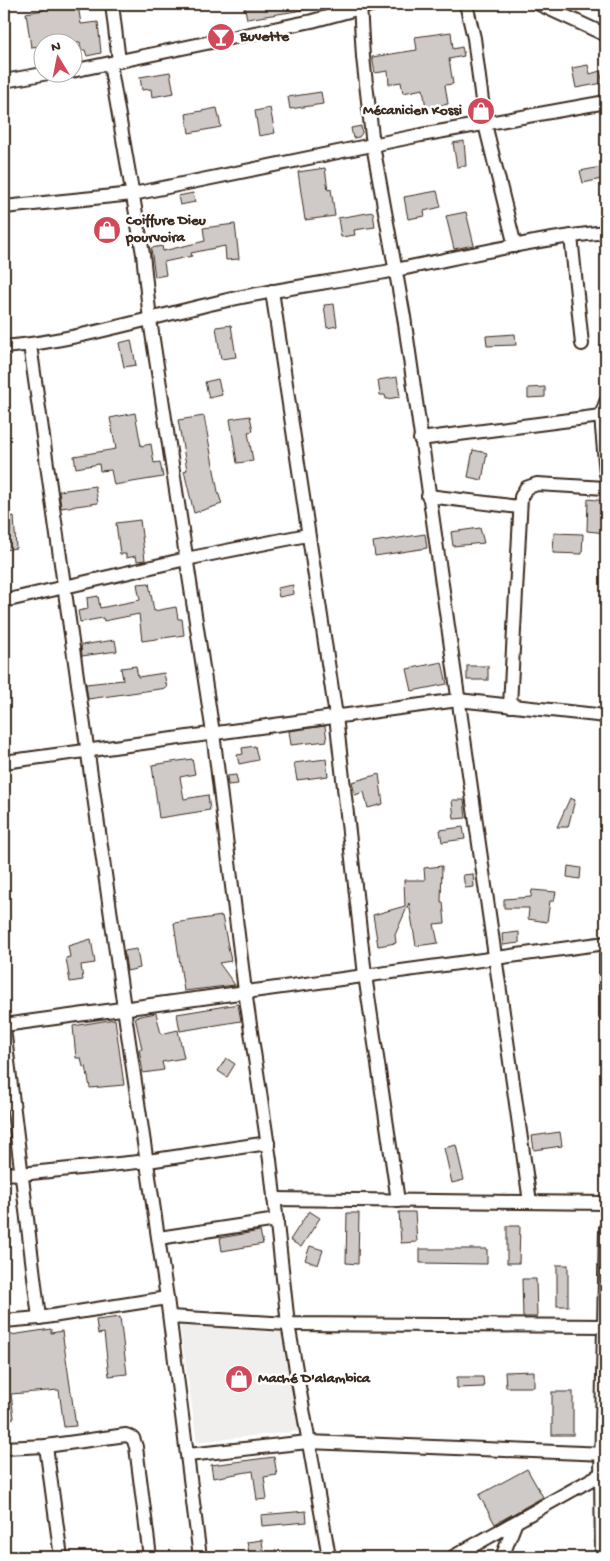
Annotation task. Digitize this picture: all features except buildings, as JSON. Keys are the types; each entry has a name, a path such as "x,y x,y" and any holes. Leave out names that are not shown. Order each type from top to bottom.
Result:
{"street":[{"path":"112,4 115,62 143,254 150,320 213,733 245,991 268,1143 288,1324 329,1557"},
{"path":"82,68 303,23 360,6 375,4"},
{"path":"466,4 475,47 485,124 515,246"},
{"path":"539,4 606,35"},
{"path":"360,6 363,57 373,145 404,318 530,1202"},
{"path":"4,81 32,76"},
{"path":"4,207 133,194 373,145 606,102"},
{"path":"4,347 30,345 150,320 217,302 272,291 395,270 571,236 606,232"},
{"path":"571,236 582,344"},
{"path":"272,291 307,535 336,716 365,975 398,1202"},
{"path":"30,345 124,1008 159,1238 200,1557"},
{"path":"606,402 601,416 606,474"},
{"path":"420,439 601,416"},
{"path":"510,706 521,497 526,488 537,484 606,488"},
{"path":"428,496 519,507"},
{"path":"4,601 307,535"},
{"path":"4,762 458,700 606,716"},
{"path":"39,1318 4,1027 245,991 606,943 606,1016"},
{"path":"4,1173 21,1174 148,1162 268,1143"},
{"path":"274,1199 398,1202 606,1203"},
{"path":"159,1238 277,1220"},
{"path":"602,1557 601,1474 604,1454 606,1228"},
{"path":"4,1321 39,1318 167,1298"},
{"path":"170,1317 288,1324 606,1326"},
{"path":"4,1448 46,1446 126,1434 132,1438 136,1447 150,1557"},
{"path":"188,1454 308,1442 604,1454"},
{"path":"46,1446 61,1557"},
{"path":"452,1557 601,1474"},
{"path":"502,1557 514,1524"}],"shaded area":[{"name":"Maché D'alambica","path":"179,1321 282,1327 299,1431 197,1442"}],"place":[{"name":"Buvette","path":"221,37"},
{"name":"Mécanicien Kossi","path":"481,111"},
{"name":"Coiffure Dieu pourvoira","path":"107,230"},
{"name":"Maché D'alambica","path":"239,1379"}]}
